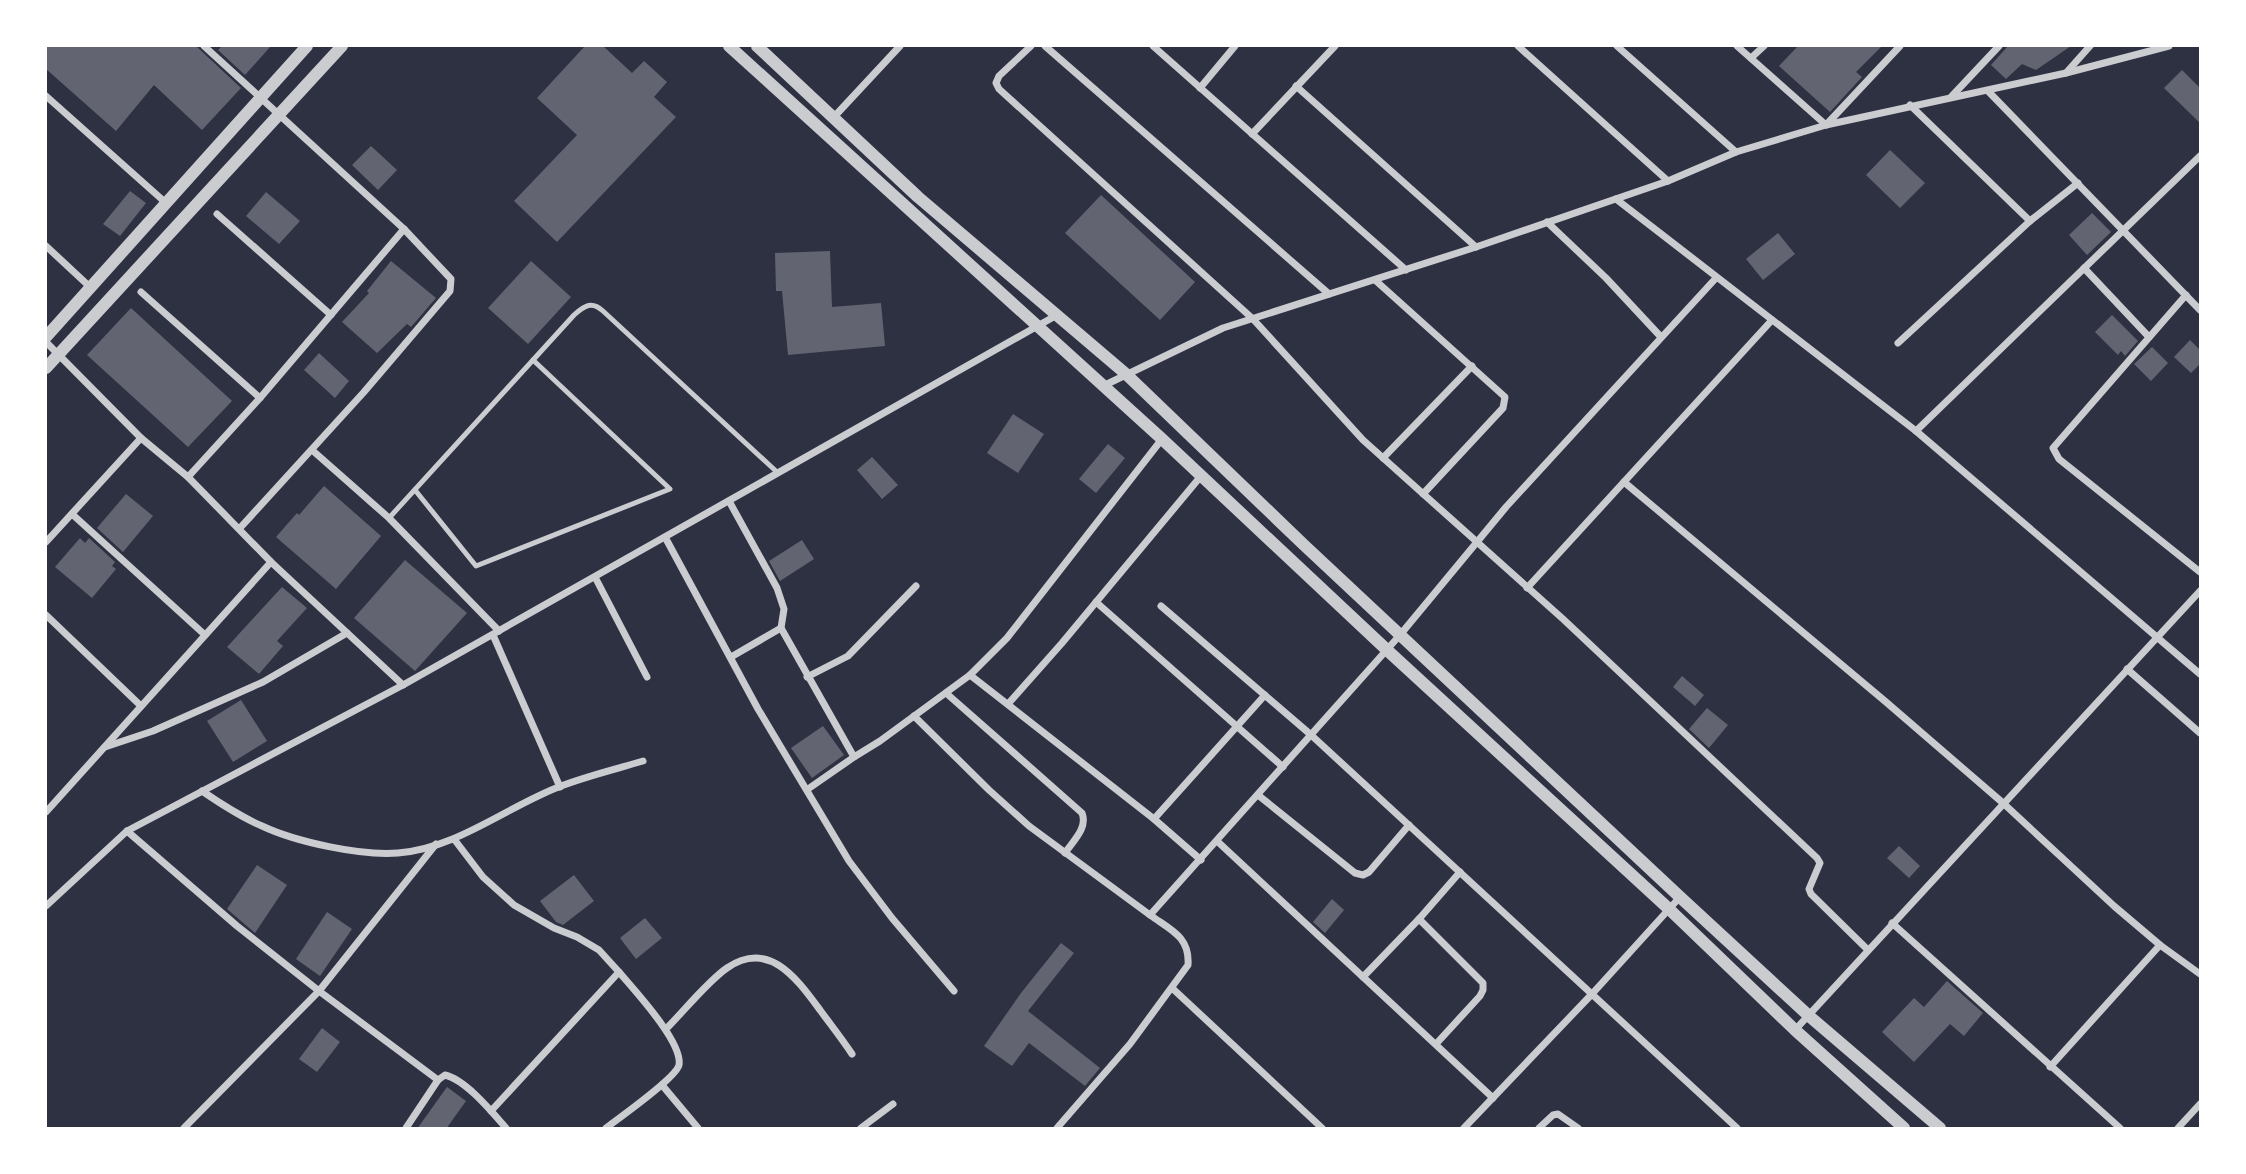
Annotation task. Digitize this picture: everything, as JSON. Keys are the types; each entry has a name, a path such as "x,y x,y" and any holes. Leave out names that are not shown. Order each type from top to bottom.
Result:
{"street":[{"path":"204,46 404,229 452,279 450,291 364,392 240,528"},
{"path":"46,337 307,46"},
{"path":"46,368 342,46"},
{"path":"729,46 1162,439 1904,1129"},
{"path":"757,46 918,198 1126,374 1680,897 1809,1016 1940,1129"},
{"path":"833,118 900,46"},
{"path":"1031,46 999,76 996,83 999,89 1254,319 1363,440 1527,588 1817,858 1820,863 1809,889 1811,894 1868,950"},
{"path":"1045,46 1329,294"},
{"path":"1153,46 1406,270"},
{"path":"1200,88 1235,46"},
{"path":"1252,134 1335,46"},
{"path":"1518,46 1668,181"},
{"path":"1617,46 1736,152"},
{"path":"1737,46 1826,125"},
{"path":"1751,58 1764,46"},
{"path":"1826,125 1900,46"},
{"path":"1951,98 1999,46"},
{"path":"2066,74 2090,46"},
{"path":"1103,386 1223,328 1616,199 1668,181 1736,152 1826,125 1910,105 2066,74 2169,46"},
{"path":"1296,86 1476,247"},
{"path":"1988,91 2200,310"},
{"path":"46,96 166,203"},
{"path":"1910,105 2030,221"},
{"path":"1916,431 2200,156"},
{"path":"1898,343 2030,221 2077,183"},
{"path":"1616,199 1916,431 2200,674"},
{"path":"218,214 331,315"},
{"path":"1547,222 1606,278 1661,337"},
{"path":"188,477 260,398 404,229"},
{"path":"46,246 90,287"},
{"path":"2084,268 2149,337"},
{"path":"1150,915 1387,650 1476,542 1716,278"},
{"path":"1375,279 1505,397 1503,408 1423,494"},
{"path":"141,292 260,398"},
{"path":"2186,295 2053,448 2059,459 2200,572"},
{"path":"46,906 127,831 403,685 1057,315"},
{"path":"1527,588 1772,320"},
{"path":"46,342 141,438 188,477 271,562 403,685"},
{"path":"1383,458 1472,366"},
{"path":"46,542 141,438"},
{"path":"808,789 970,675 1007,639 1162,439"},
{"path":"312,450 389,519 496,633 560,787"},
{"path":"1008,704 1201,476"},
{"path":"1624,482 1817,642 2003,803 2063,861 2160,945 2200,974"},
{"path":"729,501 777,588 783,609 780,628 853,757"},
{"path":"72,514 205,635"},
{"path":"666,537 758,709 849,860 892,918 954,991"},
{"path":"46,812 271,562"},
{"path":"595,577 647,677"},
{"path":"807,677 848,656 916,586"},
{"path":"1795,1030 2200,591"},
{"path":"1096,602 1283,767"},
{"path":"1161,607 1310,734 1737,1129"},
{"path":"46,615 141,706"},
{"path":"731,657 780,628"},
{"path":"104,747 153,731 263,682 347,633"},
{"path":"2127,670 2200,733"},
{"path":"970,675 1154,819 1200,859"},
{"path":"946,692 1082,813 1085,820 1083,827 1065,853"},
{"path":"1154,819 1265,695"},
{"path":"914,716 999,799 1065,853 1182,939 1189,952 1188,965 1172,988 1130,1044 1057,1129"},
{"path":"202,791 263,827 294,838 355,851 397,853 454,839 560,787 643,761"},
{"path":"1258,795 1355,873 1363,875 1369,872 1409,825"},
{"path":"127,831 237,926 438,1080"},
{"path":"454,839 483,877 514,905 599,950 666,1030 677,1055 679,1065 675,1073 606,1129"},
{"path":"1217,841 1493,1098"},
{"path":"184,1129 319,991 437,844"},
{"path":"1363,977 1460,872"},
{"path":"1465,1128 1680,897"},
{"path":"1419,919 1483,984 1480,996 1436,1044"},
{"path":"1892,923 2120,1129"},
{"path":"2050,1067 2160,945"},
{"path":"666,1030 725,969 744,959 765,958 784,967 800,982 852,1054"},
{"path":"491,1111 619,972"},
{"path":"1172,988 1322,1129"},
{"path":"405,1129 438,1080 445,1075 454,1077 491,1111 506,1129"},
{"path":"662,1085 698,1129"},
{"path":"860,1129 893,1104"},
{"path":"2178,1129 2200,1104"},
{"path":"1539,1129 1553,1115 1558,1114 1578,1129"}],"lane":[{"path":"389,519 581,309 594,304 778,473"},
{"path":"415,490 476,566 670,489 533,360"}],"building":[{"path":"46,46 196,46 241,88 202,130 154,85 116,131 46,69"},
{"path":"222,46 271,46 245,75 218,50"},
{"path":"585,46 603,46 632,73 644,61 667,82 654,97 676,117 557,242 514,201 577,135 537,98"},
{"path":"1798,46 1882,46 1856,72 1862,77 1830,112 1779,66"},
{"path":"2008,46 2071,46 2036,70 2022,64 2006,79 1991,65"},
{"path":"2182,70 2201,89 2201,124 2164,88"},
{"path":"371,146 397,170 378,190 352,165"},
{"path":"1890,150 1925,183 1900,208 1866,175"},
{"path":"130,191 146,203 120,236 103,224"},
{"path":"266,192 300,221 279,244 246,216"},
{"path":"1101,195 1195,282 1160,320 1065,233"},
{"path":"2092,213 2111,232 2087,255 2069,235"},
{"path":"1778,233 1795,254 1763,280 1746,259"},
{"path":"830,251 832,307 881,303 885,346 788,355 782,291 776,291 775,253"},
{"path":"391,261 436,298 411,327 407,324 377,353 342,322 369,293 367,291"},
{"path":"531,261 571,297 528,344 488,308"},
{"path":"131,308 232,401 188,447 87,355"},
{"path":"2112,315 2138,341 2125,356 2121,351 2118,355 2095,332"},
{"path":"2190,340 2201,351 2201,363 2191,373 2174,357"},
{"path":"2152,347 2168,363 2151,381 2134,364"},
{"path":"319,353 349,381 335,398 304,370"},
{"path":"1013,414 1044,434 1018,473 987,453"},
{"path":"1108,444 1125,458 1096,493 1079,479"},
{"path":"872,457 898,485 882,499 857,470"},
{"path":"324,486 381,536 336,589 276,537"},
{"path":"126,494 153,516 123,552 97,528"},
{"path":"80,538 85,543 89,538 115,562 112,566 116,569 92,598 55,567"},
{"path":"802,540 814,559 780,581 769,561"},
{"path":"405,560 467,613 415,671 354,618"},
{"path":"282,587 307,608 277,641 283,646 259,674 227,647"},
{"path":"1682,676 1704,695 1695,706 1673,687"},
{"path":"241,700 267,741 233,762 207,721"},
{"path":"1707,708 1728,725 1709,748 1689,729"},
{"path":"823,726 844,755 812,778 791,748"},
{"path":"1899,846 1920,866 1909,878 1887,858"},
{"path":"257,865 287,885 255,933 227,909"},
{"path":"574,875 594,901 563,925 556,922 540,901"},
{"path":"1332,899 1344,910 1325,933 1313,922"},
{"path":"327,912 352,929 320,976 296,959"},
{"path":"645,918 662,938 636,959 620,938"},
{"path":"1061,943 1074,953 1028,1011 1100,1068 1085,1086 1029,1043 1012,1066 984,1046"},
{"path":"1947,981 1983,1013 1964,1036 1950,1024 1914,1062 1882,1032 1914,998 1924,1007"},
{"path":"322,1028 340,1042 317,1072 299,1059"},
{"path":"447,1087 466,1101 446,1129 417,1129"}]}
